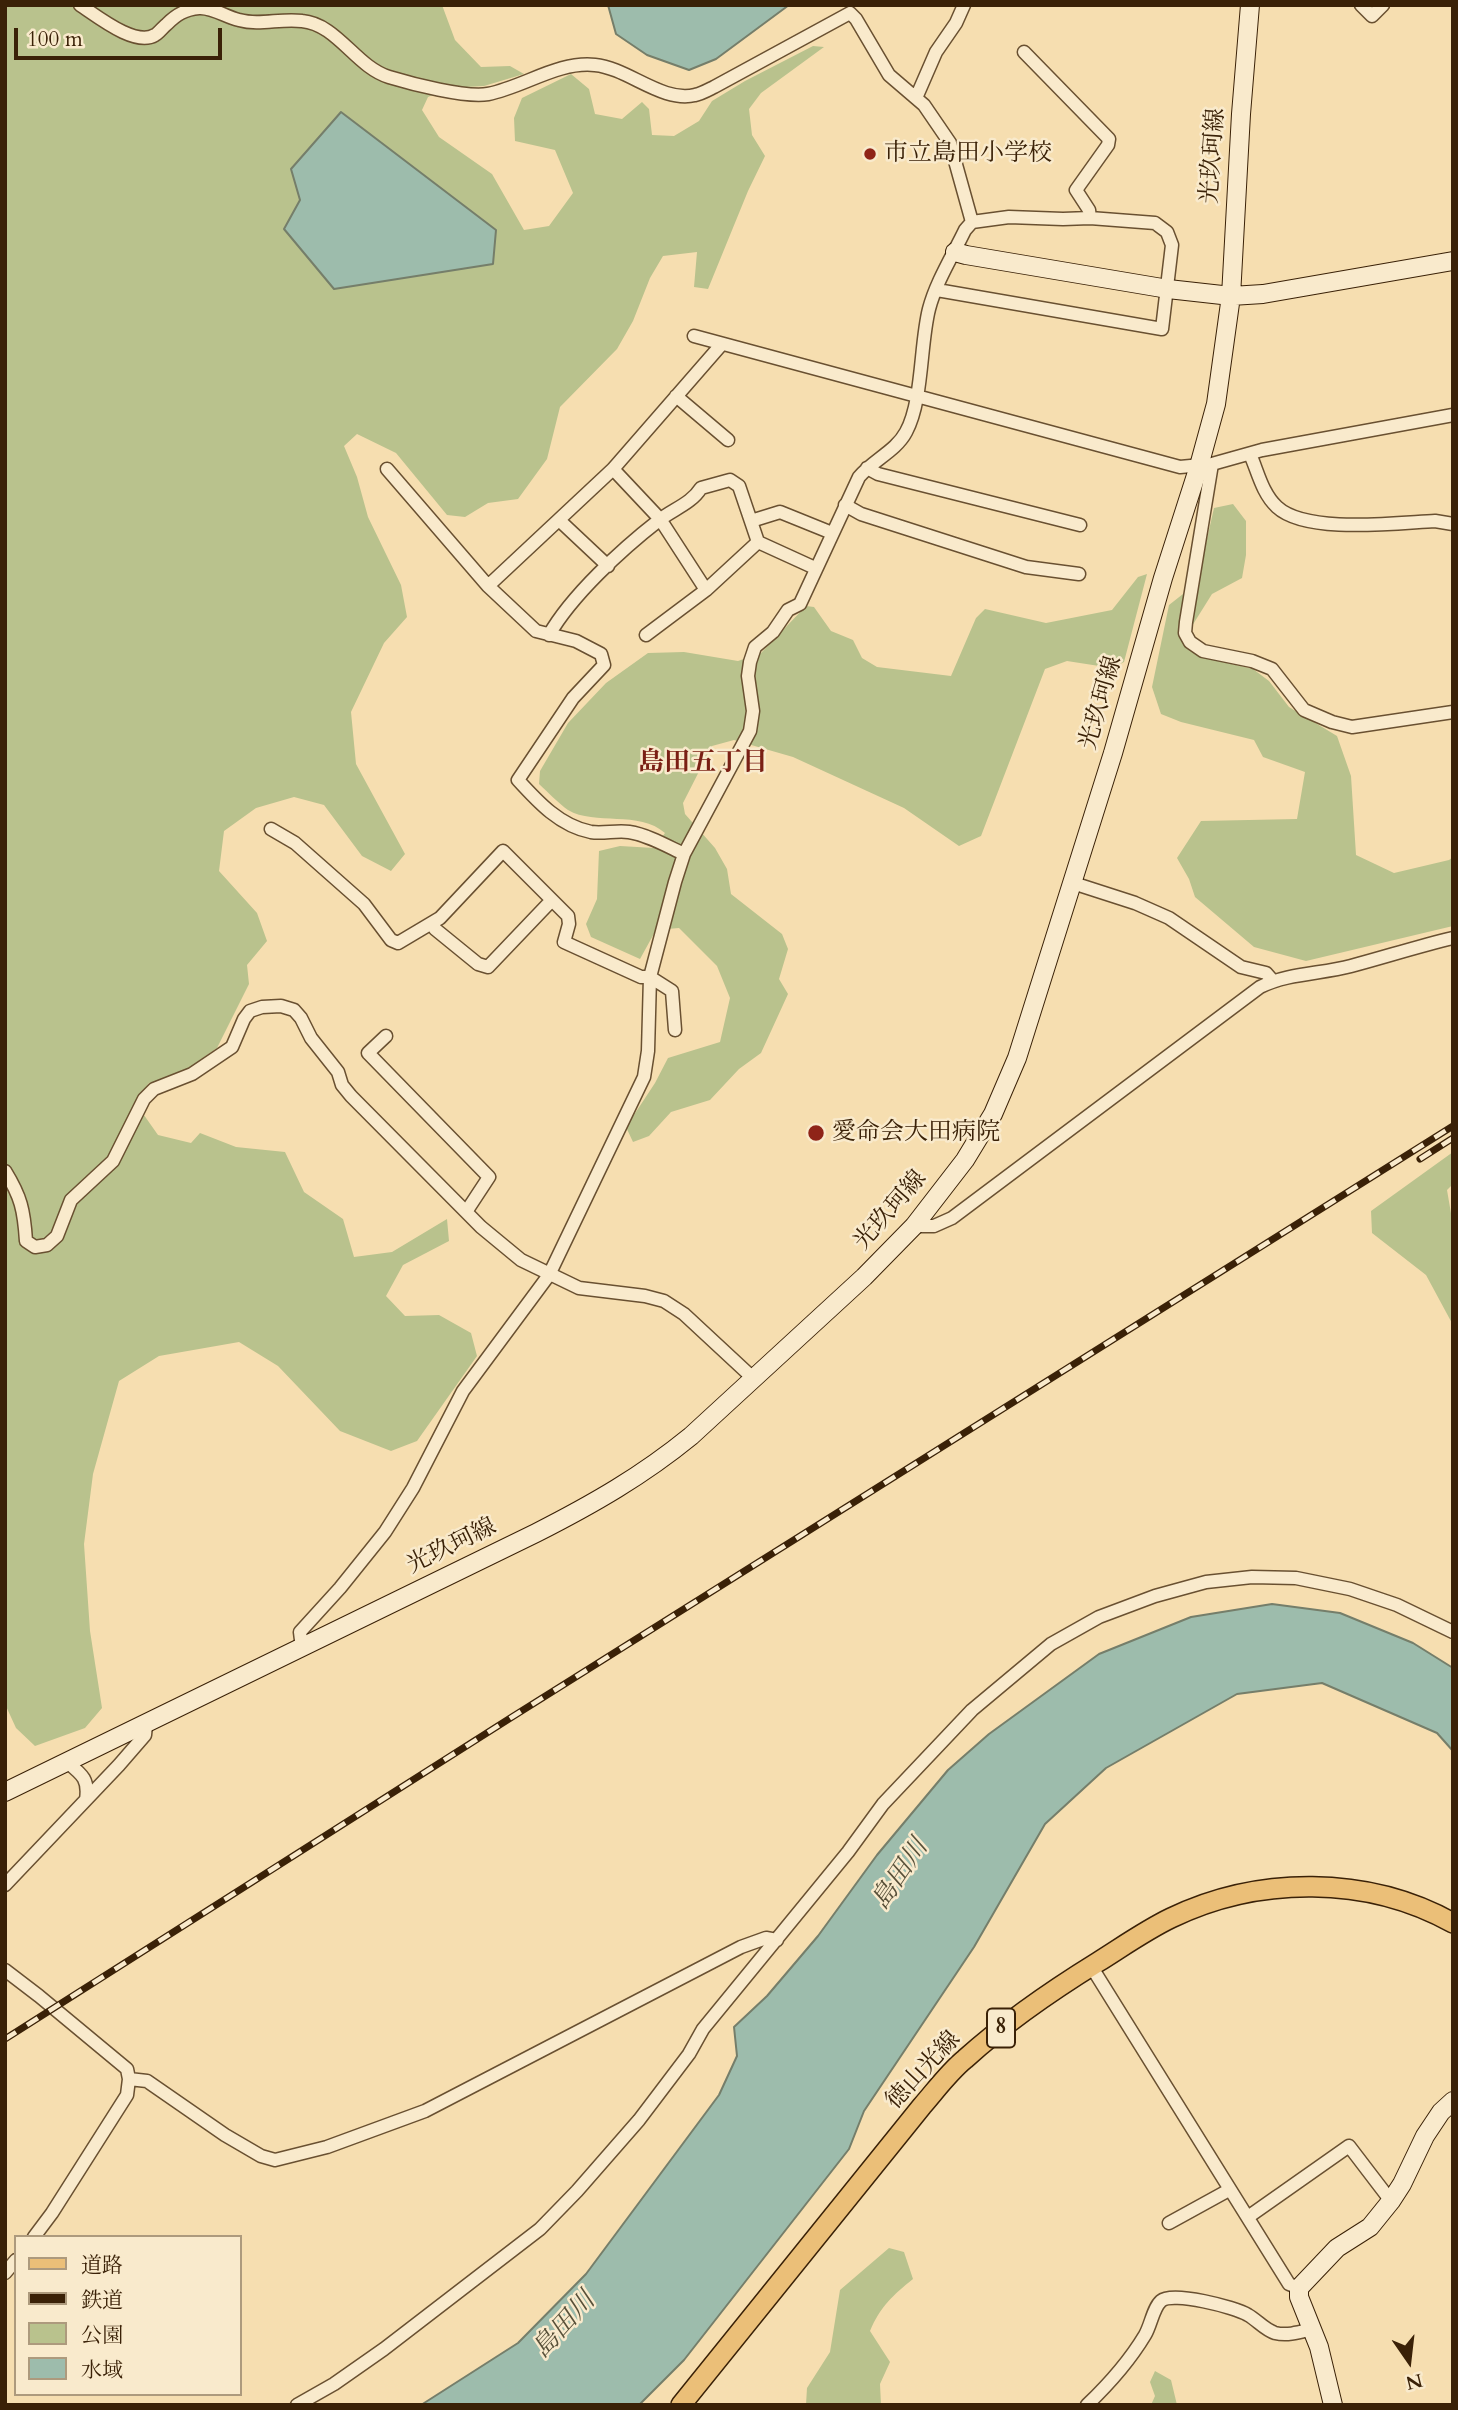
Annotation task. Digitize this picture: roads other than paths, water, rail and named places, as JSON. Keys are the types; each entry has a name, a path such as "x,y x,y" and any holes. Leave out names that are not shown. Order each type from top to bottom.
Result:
{"main road":[{"name":"光玖珂線","path":"5,1792 605,1497 681,1444 892,1251 915,1226 965,1160 993,1114 1017,1058 1113,753 1176,534 1206,465 1230,296 1250,5"},
{"path":"955,252 1168,289 1230,296 1274,292 1453,261"},
{"name":"徳山光線","path":"681,2405 922,2106 963,2060 1023,2010 1091,1966 1169,1919 1210,1901 1258,1890 1299,1886 1347,1888 1399,1899 1453,1923"},
{"path":"1333,2405 1325,2369 1299,2297 1299,2288 1337,2248 1370,2227 1402,2184 1441,2112 1453,2101"}],"street":[{"path":"80,5 127,35 144,38 155,36 176,15 203,7 239,20 257,23 303,21 315,24 343,44 369,68 388,77 466,94 485,94 572,65 596,65 621,71 665,92 678,96 694,96 850,13 889,75 924,105 950,143 972,222"},
{"path":"916,98 936,52 956,23 964,5"},
{"path":"1361,5 1372,16 1383,5"},
{"path":"1024,52 1109,139 1108,145 1076,190 1089,210 1090,218"},
{"path":"302,1648 300,1633 384,1532 413,1488 463,1391 549,1275 644,1077 648,1051 650,977 684,854 750,731 753,711 748,676 755,647 773,632 788,610 800,604 859,477 899,442 908,429 916,396 929,309 937,290 965,230 972,222 1009,217 1090,218 1155,223 1167,232 1172,245 1163,329 937,290"},
{"path":"694,336 1180,467 1206,465 1262,450 1453,415"},
{"path":"488,586 613,469 721,345"},
{"path":"676,396 727,440"},
{"path":"1250,454 1263,489 1278,507 1298,520 1320,524 1453,524"},
{"path":"1206,465 1185,633 1191,642 1203,651 1252,661 1272,669 1304,710 1332,722 1352,727 1453,712"},
{"path":"867,468 878,474 1080,525"},
{"path":"387,469 488,586 536,631 576,641 601,654 604,666 573,698 518,780 541,806 566,822 592,832 628,832 645,836 684,854"},
{"path":"613,469 660,519 706,590"},
{"path":"549,635 560,615 608,566 660,519 694,498 701,488 730,480 739,486 758,542 815,568"},
{"path":"845,505 861,514 1026,567 1079,574"},
{"path":"751,521 780,512 832,533"},
{"path":"559,520 608,566"},
{"path":"646,635 706,590 758,542"},
{"path":"271,830 295,843 364,904 391,940 398,943 432,923 503,851 568,916 569,924 564,942 641,977 650,977 673,991 675,1030"},
{"path":"1073,883 1135,903 1169,918 1241,967 1266,973 1273,981"},
{"path":"432,923 435,929 478,964 488,967 551,901"},
{"path":"915,1226 934,1226 953,1219 1260,987 1273,981 1350,966 1453,938"},
{"path":"5,1171 16,1188 24,1211 26,1241 35,1247 47,1245 57,1236 71,1200 113,1161 144,1099 154,1090 192,1074 232,1046 250,1011 281,1006 294,1010 301,1018 311,1038 338,1072 342,1084 351,1096 466,1212 522,1260 579,1288 664,1301 684,1314 754,1379"},
{"path":"386,1036 368,1053 489,1177 466,1212"},
{"path":"297,2405 334,2384 384,2349 540,2229 639,2120 689,2053 703,2029 848,1852 883,1804 972,1710 1051,1644 1099,1617 1155,1596 1206,1582 1252,1577 1296,1578 1350,1589 1385,1601 1453,1632"},
{"path":"5,1885 145,1735 146,1725"},
{"path":"68,1763 81,1773 88,1786 86,1800"},
{"path":"129,2079 148,2081 261,2157 275,2160 327,2147 425,2111 741,1947 766,1938 777,1940"},
{"path":"1091,1966 1228,2190 1289,2284 1299,2288"},
{"path":"5,1970 127,2069 129,2079 127,2095 59,2203 35,2235"},
{"path":"1248,2217 1349,2146 1391,2201"},
{"path":"1169,2223 1228,2190"},
{"path":"1087,2405 1107,2386 1141,2342 1159,2302 1167,2297 1234,2309 1274,2332 1295,2334 1312,2329"}],"water":[{"path":"608,5 789,5 716,59 689,70 647,55 616,34"},
{"path":"341,112 496,230 493,264 334,289 284,229 300,200 291,169"},
{"name":"島田川","path":"1272,1604 1340,1613 1413,1643 1453,1668 1453,1751 1437,1733 1322,1683 1237,1694 1106,1768 1045,1824 974,1947 864,2111 849,2149 684,2360 639,2405 421,2405 518,2343 586,2274 719,2095 737,2056 734,2027 767,1996 818,1936 877,1855 948,1770 989,1734 1099,1654 1191,1617"}],"railway":[{"path":"5,2039 1453,1126"},
{"path":"1420,1159 1453,1138"}],"place":[{"name":"市立島田小学校","path":"870,154"},
{"name":"愛命会大田病院","path":"816,1133"}],"district":[{"name":"島田五丁目","path":"703,764"}]}
